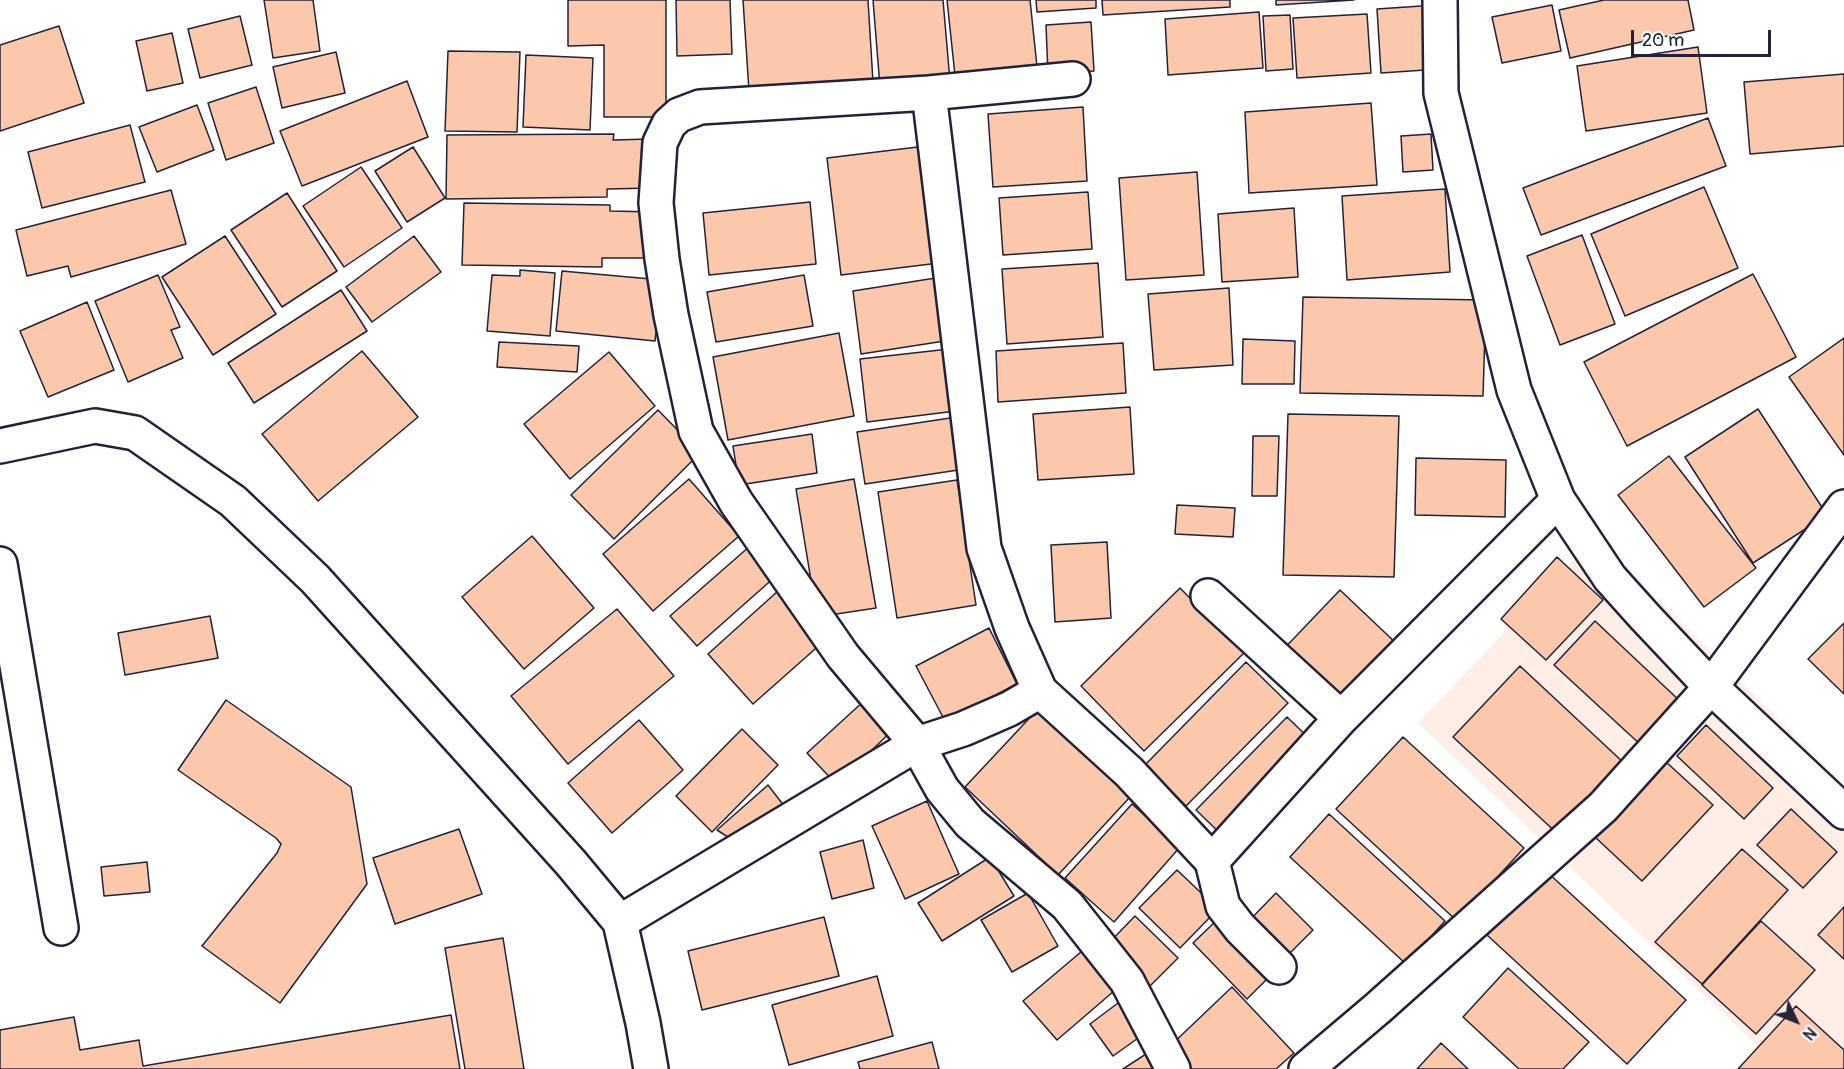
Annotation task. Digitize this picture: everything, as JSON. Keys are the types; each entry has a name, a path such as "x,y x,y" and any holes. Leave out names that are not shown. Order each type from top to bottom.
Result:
{"street":[{"path":"1440,0 1441,93 1514,390 1558,500 1610,578 1712,687 1844,812"},
{"path":"1072,79 929,93 700,107 679,115 669,124 660,143 656,203 671,315 696,431 736,502 836,647 917,744 942,789 970,823 1067,905 1127,981 1173,1069"},
{"path":"929,93 984,548 1012,628 1040,691 1129,772 1212,861 1222,906 1240,928 1279,967"},
{"path":"0,446 95,426 135,433 233,501 315,579 572,862 620,922 651,1069"},
{"path":"1212,861 1341,718 1558,500"},
{"path":"1326,1062 1603,807 1712,687 1844,507"},
{"path":"0,564 61,928"},
{"path":"1208,596 1341,718"},
{"path":"620,922 917,744 963,729 1009,709 1040,691"}],"shaded area":[{"path":"1595,537 1844,785 1844,1069 1782,1069 1418,723"}],"building":[{"path":"264,0 313,0 320,51 273,58"},
{"path":"568,0 666,0 666,117 604,117 604,45 568,46"},
{"path":"676,0 730,0 732,54 677,56"},
{"path":"743,0 868,0 873,82 749,91"},
{"path":"873,0 943,0 950,81 880,87"},
{"path":"947,0 1030,0 1038,76 956,85"},
{"path":"1036,0 1096,0 1096,8 1037,12"},
{"path":"1102,0 1230,0 1230,7 1103,15"},
{"path":"1276,0 1354,0 1276,5"},
{"path":"1604,0 1688,0 1694,30 1570,58 1559,10"},
{"path":"1436,5 1440,69 1381,73 1377,9"},
{"path":"1552,5 1561,51 1502,63 1492,17"},
{"path":"1259,12 1263,68 1168,75 1165,19"},
{"path":"1367,14 1371,73 1297,78 1293,18"},
{"path":"1290,15 1293,69 1266,71 1263,16"},
{"path":"240,16 252,65 200,78 188,29"},
{"path":"1091,22 1094,71 1048,74 1046,25"},
{"path":"59,26 84,103 0,131 0,45"},
{"path":"172,33 183,83 147,91 136,41"},
{"path":"1698,47 1707,113 1586,131 1577,66"},
{"path":"448,51 520,52 517,132 445,131"},
{"path":"336,52 345,93 282,108 273,67"},
{"path":"526,55 593,58 590,130 523,127"},
{"path":"1844,74 1844,146 1750,154 1744,82"},
{"path":"407,81 428,137 302,186 280,131"},
{"path":"256,87 274,143 226,160 208,103"},
{"path":"1371,103 1377,185 1249,193 1245,112"},
{"path":"197,105 214,150 157,172 139,127"},
{"path":"1083,107 1087,181 993,187 988,114"},
{"path":"1708,118 1726,166 1541,235 1523,188"},
{"path":"130,125 145,182 42,208 28,152"},
{"path":"614,134 613,140 652,139 653,188 607,189 607,197 446,199 447,135"},
{"path":"1431,134 1433,170 1403,172 1401,136"},
{"path":"926,146 939,263 841,275 827,158"},
{"path":"413,147 445,198 407,222 375,171"},
{"path":"361,167 402,228 344,267 303,206"},
{"path":"1197,172 1204,275 1126,280 1119,178"},
{"path":"1704,187 1738,268 1625,316 1591,234"},
{"path":"1445,189 1450,272 1347,280 1342,196"},
{"path":"171,190 186,244 71,277 68,266 27,276 16,230"},
{"path":"1088,192 1092,249 1003,255 999,198"},
{"path":"287,193 337,271 282,307 231,230"},
{"path":"810,202 816,264 709,275 703,213"},
{"path":"464,203 610,205 610,211 656,212 654,258 602,258 602,267 462,265"},
{"path":"1294,208 1298,277 1222,282 1218,214"},
{"path":"1582,235 1615,324 1560,345 1527,256"},
{"path":"225,236 276,314 213,355 162,277"},
{"path":"414,236 441,272 372,322 346,287"},
{"path":"1098,263 1103,337 1007,344 1002,269"},
{"path":"520,270 555,273 550,336 487,331 492,275 520,276"},
{"path":"562,271 662,280 655,341 556,331"},
{"path":"1753,274 1796,357 1627,446 1584,362"},
{"path":"158,275 180,327 171,330 183,358 128,382 95,301"},
{"path":"804,275 813,326 716,342 707,292"},
{"path":"942,277 951,340 861,354 853,291"},
{"path":"1229,288 1233,365 1154,370 1148,294"},
{"path":"341,290 367,331 254,403 228,363"},
{"path":"1303,297 1486,300 1483,396 1300,393"},
{"path":"87,302 114,370 48,397 20,331"},
{"path":"839,333 854,416 728,440 713,357"},
{"path":"1844,338 1844,455 1789,377"},
{"path":"1243,339 1295,341 1294,384 1242,384"},
{"path":"499,342 579,346 577,372 497,367"},
{"path":"1123,343 1126,393 998,402 996,351"},
{"path":"949,349 956,411 867,422 860,359"},
{"path":"362,351 418,417 318,501 262,434"},
{"path":"609,352 655,406 570,479 524,424"},
{"path":"1130,407 1134,474 1038,480 1033,414"},
{"path":"1758,409 1827,515 1753,563 1685,457"},
{"path":"658,410 700,453 614,539 571,495"},
{"path":"1288,414 1399,416 1394,577 1283,575"},
{"path":"957,417 965,469 865,484 857,432"},
{"path":"812,434 817,473 739,485 733,446"},
{"path":"1253,436 1279,436 1277,496 1252,496"},
{"path":"1669,456 1756,568 1704,607 1618,495"},
{"path":"1416,458 1506,460 1505,517 1415,515"},
{"path":"689,479 739,536 653,611 603,554"},
{"path":"854,479 876,608 817,617 796,489"},
{"path":"957,480 976,605 897,618 878,492"},
{"path":"1177,505 1235,508 1233,537 1175,534"},
{"path":"532,536 594,608 524,669 462,597"},
{"path":"1107,542 1111,618 1055,622 1051,545"},
{"path":"750,546 776,576 697,646 670,616"},
{"path":"1557,557 1603,600 1546,660 1501,619"},
{"path":"1180,588 1244,653 1144,751 1081,686"},
{"path":"1340,590 1398,645 1336,711 1277,656"},
{"path":"778,591 823,642 753,704 708,654"},
{"path":"617,609 674,676 568,764 511,696"},
{"path":"210,616 218,658 125,675 118,633"},
{"path":"1595,621 1682,703 1642,746 1554,665"},
{"path":"1844,623 1844,694 1808,659"},
{"path":"989,628 1017,684 945,721 916,666"},
{"path":"1246,662 1288,703 1186,806 1145,765"},
{"path":"1520,666 1625,764 1560,836 1453,737"},
{"path":"226,700 351,787 367,884 280,1003 202,946 277,853 281,844 276,838 178,770"},
{"path":"865,700 893,730 836,784 807,753"},
{"path":"1037,710 1130,797 1058,875 965,787"},
{"path":"1287,717 1315,744 1225,838 1196,810"},
{"path":"639,720 683,770 612,833 568,783"},
{"path":"1706,725 1773,788 1744,819 1677,756"},
{"path":"742,729 778,765 712,832 676,796"},
{"path":"1403,737 1524,848 1457,921 1336,809"},
{"path":"1665,761 1713,805 1642,881 1595,837"},
{"path":"768,785 788,811 737,843 717,830"},
{"path":"927,801 959,874 905,899 872,826"},
{"path":"1132,804 1180,847 1114,922 1065,878"},
{"path":"1791,809 1837,852 1803,888 1757,845"},
{"path":"1329,814 1445,921 1406,964 1290,857"},
{"path":"459,829 482,894 395,924 373,858"},
{"path":"863,840 874,888 832,899 820,852"},
{"path":"1742,849 1788,890 1702,984 1655,942"},
{"path":"990,857 1014,896 942,941 918,903"},
{"path":"147,862 150,892 104,896 101,867"},
{"path":"1177,870 1218,909 1180,948 1139,908"},
{"path":"1546,871 1686,1000 1627,1064 1487,935"},
{"path":"1028,893 1058,946 1012,972 981,920"},
{"path":"1276,893 1313,930 1281,962 1244,926"},
{"path":"1844,907 1844,959 1818,935"},
{"path":"1135,916 1178,958 1148,988 1106,946"},
{"path":"824,917 839,976 702,1010 688,951"},
{"path":"1220,917 1274,972 1247,999 1193,943"},
{"path":"1761,921 1815,970 1756,1034 1702,985"},
{"path":"503,938 524,1069 465,1069 445,948"},
{"path":"1088,946 1121,985 1057,1040 1023,1001"},
{"path":"1508,968 1589,1042 1563,1069 1519,1069 1463,1017"},
{"path":"877,976 893,1036 789,1065 772,1005"},
{"path":"1232,987 1294,1053 1276,1069 1187,1069 1168,1048"},
{"path":"1118,1003 1141,1036 1113,1056 1090,1024"},
{"path":"1796,1006 1844,1050 1844,1069 1738,1069"},
{"path":"451,1015 460,1069 0,1069 0,1030 74,1017 80,1050 139,1040 143,1066"},
{"path":"932,1042 939,1069 860,1069 858,1062"},
{"path":"1441,1043 1468,1069 1417,1069"},
{"path":"1146,1054 1156,1069 1123,1069"}]}
